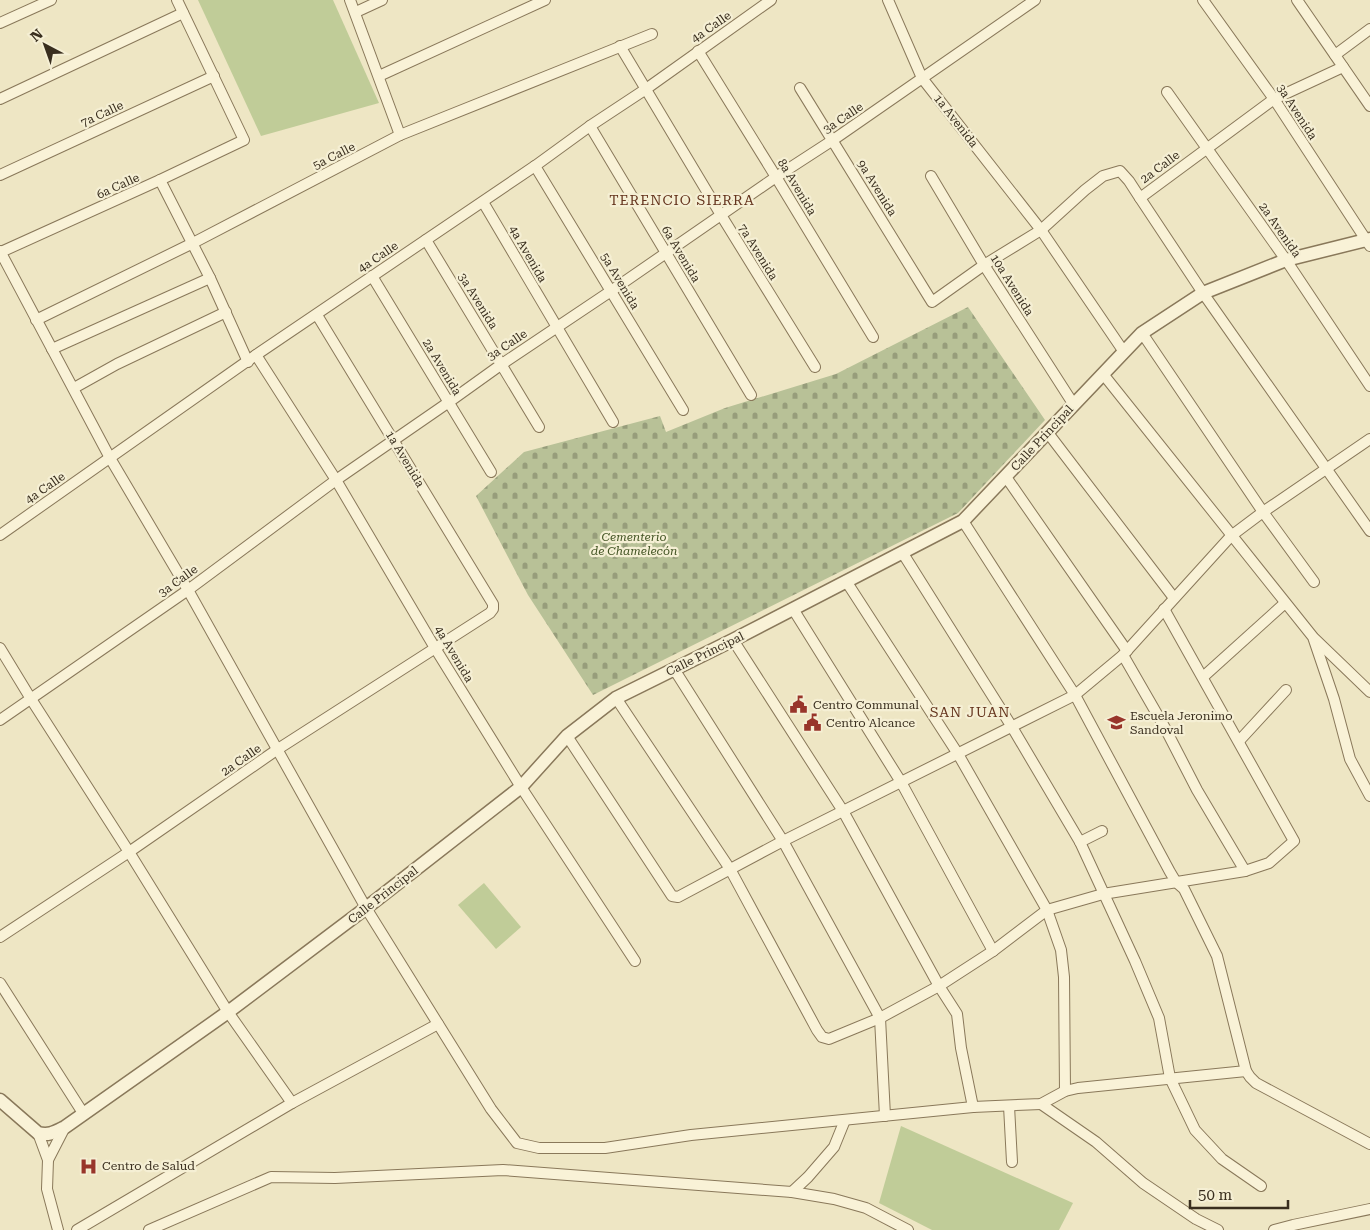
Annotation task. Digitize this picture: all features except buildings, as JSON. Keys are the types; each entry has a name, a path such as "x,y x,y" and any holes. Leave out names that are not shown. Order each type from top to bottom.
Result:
{"street":[{"path":"0,24 50,0"},
{"path":"177,0 214,76"},
{"path":"350,0 400,135"},
{"path":"356,12 382,0"},
{"path":"379,76 545,0"},
{"name":"4a Calle","path":"0,535 372,276 646,89 771,0"},
{"name":"1a Avenida","path":"888,0 922,78 1041,230 1124,352"},
{"name":"3a Calle","path":"0,720 188,590 336,480 502,364 776,176 833,140 1035,0"},
{"name":"3a Avenida","path":"1203,0 1274,99 1368,242"},
{"path":"1297,0 1370,106"},
{"path":"0,99 183,13"},
{"path":"1335,55 1370,29"},
{"name":"5a Calle","path":"36,320 193,243 400,135 652,34"},
{"name":"7a Avenida","path":"620,46 815,367"},
{"name":"8a Avenida","path":"698,51 873,337"},
{"name":"2a Calle","path":"932,302 984,265 1041,230 1085,190 1104,176 1120,172 1129,181 1140,198 1274,99 1343,67"},
{"name":"6a Calle","path":"0,252 244,140 214,76"},
{"name":"7a Calle","path":"0,174 214,76"},
{"name":"9a Avenida","path":"800,88 932,302"},
{"name":"2a Avenida","path":"1167,92 1286,260 1370,386"},
{"name":"6a Avenida","path":"590,126 751,395"},
{"name":"5a Avenida","path":"535,166 682,410"},
{"name":"10a Avenida","path":"931,176 984,265 1074,405"},
{"name":"4a Avenida","path":"160,180 226,312 252,359 336,480 435,648 521,787 635,961"},
{"path":"1140,198 1202,293 1370,531"},
{"name":"4a Avenida","path":"483,202 612,422"},
{"name":"3a Avenida","path":"426,240 539,427"},
{"name":"Calle Principal","path":"65,1127 228,1012 366,908 521,787 567,736 616,698 963,521 1142,334 1202,293 1286,260 1368,242"},
{"path":"0,252 110,458 188,590 366,908 491,1109 517,1143 539,1148 604,1148 691,1135 974,1107 1041,1104 1065,1091 1078,1088 1246,1071"},
{"name":"2a Avenida","path":"372,276 491,472"},
{"path":"52,349 210,278"},
{"path":"74,388 117,364 226,312"},
{"name":"1a Avenida","path":"317,315 493,604"},
{"path":"1142,334 1263,512 1314,582"},
{"path":"1103,374 1285,604 1313,637 1370,692"},
{"path":"1048,433 1174,598"},
{"path":"567,736 672,896 678,897 782,841 1075,695 1125,653 1231,536 1263,512 1370,440"},
{"path":"1006,477 1125,653 1197,790 1245,871"},
{"path":"963,521 1075,695 1176,882 1184,889 1217,956 1246,1071 1256,1083 1370,1144"},
{"path":"902,552 1012,727 1080,842 1159,1018 1170,1078 1196,1130 1222,1160 1261,1186"},
{"path":"846,581 958,754 1046,910 1061,950 1064,977 1065,1091"},
{"name":"2a Calle","path":"0,938 278,750 490,613 493,609 493,604"},
{"path":"1203,677 1285,604"},
{"path":"793,609 901,782 993,951"},
{"path":"616,698 730,869 817,1030 822,1037 830,1039 880,1018 939,986 993,951 1046,910 1103,894 1245,871 1269,863 1294,841 1164,609"},
{"path":"1313,637 1334,699 1350,758 1370,796"},
{"path":"733,640 843,811 939,986 957,1014 961,1048 974,1107"},
{"path":"0,648 228,1012 292,1103"},
{"path":"674,669 782,841 880,1018 886,1116"},
{"path":"1239,741 1286,690"},
{"path":"1080,842 1102,831"},
{"path":"0,983 84,1113"},
{"path":"77,1230 292,1103 438,1024"},
{"path":"0,1100 38,1133 45,1135 65,1127"},
{"path":"1041,1104 1096,1142 1143,1183 1196,1219 1218,1230"},
{"path":"1010,1106 1012,1162"},
{"path":"792,1192 834,1147 845,1120"},
{"path":"48,1160 65,1127"},
{"path":"38,1133 48,1160 47,1189 58,1230"},
{"path":"150,1230 271,1177 335,1178 503,1170 792,1192 834,1199 866,1208 908,1230"},
{"path":"1274,1230 1370,1209"}],"green space":[{"path":"198,0 333,0 379,103 261,136"},
{"name":"Cementerio de Chamelecón","path":"968,307 1045,420 958,513 593,695 528,595 476,496 524,452 660,416 666,432 725,408 836,374"},
{"path":"484,883 521,927 496,949 458,905"},
{"path":"901,1126 1073,1203 1059,1230 932,1230 879,1203"}],"place":[{"name":"Centro Communal","path":"799,705"},
{"name":"Centro Alcance","path":"812,723"},
{"name":"Escuela Jeronimo Sandoval","path":"1116,723"},
{"name":"Centro de Salud","path":"88,1166"}],"district":[{"name":"TERENCIO SIERRA","path":"682,200"},
{"name":"SAN JUAN","path":"970,712"}]}
